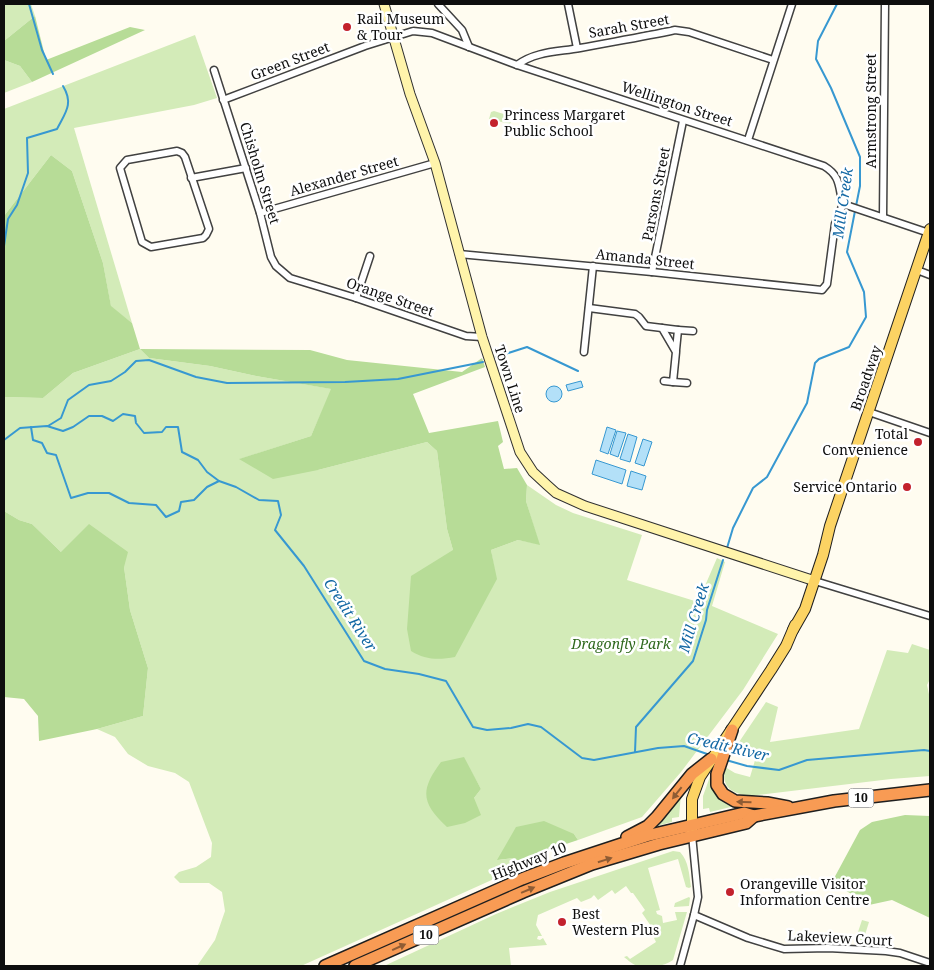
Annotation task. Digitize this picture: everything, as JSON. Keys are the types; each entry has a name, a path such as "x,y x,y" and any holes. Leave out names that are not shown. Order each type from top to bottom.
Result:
{"highway":[{"path":"732,730 718,757 716,780 723,794 735,801 767,803 792,808"},
{"path":"605,850 648,826 692,774 718,757"},
{"name":"Highway 10","path":"354,966 559,876 744,813 754,816 869,796 930,790"},
{"name":"Highway 10","path":"325,966 522,878 646,836 692,830"}],"main road":[{"name":"Town Line","path":"384,4 410,94 434,163 482,337 520,452 533,472 556,493 585,506 812,581"},
{"name":"Broadway","path":"732,730 786,646 793,630 812,581 819,554 827,537 930,231"},
{"path":"692,830 692,799 695,788 700,776 718,757"}],"street":[{"path":"438,4 462,30 469,47"},
{"path":"568,4 577,48"},
{"path":"748,140 792,4"},
{"name":"Armstrong Street","path":"883,217 885,4"},
{"name":"Sarah Street","path":"518,65 524,60 544,53 678,30 773,60"},
{"name":"Wellington Street","path":"394,36 413,31 432,33 518,65 748,140 828,169 839,183 843,204"},
{"name":"Green Street","path":"224,100 394,36"},
{"name":"Chisholm Street","path":"214,70 274,262 283,274 290,278"},
{"name":"Parsons Street","path":"652,272 683,120"},
{"path":"177,151 185,157 191,178 209,229 206,235 203,238 151,247 146,246 142,242 120,168 122,164 127,160 177,151"},
{"name":"Alexander Street","path":"260,214 434,163"},
{"path":"191,178 246,168"},
{"path":"843,204 930,231"},
{"name":"Amanda Street","path":"459,254 820,290 826,287 835,224 843,204"},
{"path":"356,298 370,256"},
{"path":"584,352 593,266"},
{"path":"917,270 930,274"},
{"name":"Orange Street","path":"290,278 356,298 466,336 482,337"},
{"path":"589,308 634,314 646,326 693,331"},
{"path":"662,328 676,352"},
{"path":"673,382 678,330"},
{"path":"664,381 687,383"},
{"path":"869,412 930,433"},
{"path":"812,581 930,616"},
{"path":"680,966 694,915 698,891 692,830"},
{"name":"Lakeview Court","path":"694,915 748,938 784,949 828,948 886,951 900,953 930,964"}],"green space":[{"path":"4,4 31,4 35,16 4,41"},
{"path":"35,16 46,60 130,27 145,30 32,82 20,66 4,60 4,41"},
{"path":"195,35 217,98 194,105 74,128 132,323 111,307 103,263 72,171 51,155 4,216 4,109"},
{"path":"4,60 20,66 32,82 4,93"},
{"path":"494,111 513,117 510,124 489,119 491,112"},
{"path":"51,155 72,171 103,263 111,306 132,323 140,349 73,373 43,398 4,397 4,216"},
{"name":"Dragonfly Park","path":"140,349 149,358 210,366 332,389 311,436 240,459 318,470 427,442 437,451 447,529 453,550 496,579 491,550 518,540 539,544 526,501 527,485 556,505 573,513 642,535 627,580 698,602 717,558 725,562 712,606 778,634 743,690 681,772 642,817 578,840 574,834 498,860 513,858 525,865 301,966 197,966 215,940 225,911 222,892 209,883 180,883 174,877 179,872 196,867 211,857 212,843 189,782 175,773 148,766 128,754 115,737 97,729 143,716 148,668 130,610 124,567 61,552 32,524 19,520 4,511 4,397 43,398 73,373","holes":["463,757 481,789 474,798"]},
{"path":"140,349 310,350 347,360 462,372 482,358 485,367 413,394 429,433 498,421 503,442 498,446 504,469 517,468 527,485 526,501 540,545 518,540 491,550 497,579 455,657 443,659 416,654 411,651 407,629 411,576 453,550 447,529 437,451 427,442 318,470 273,479 239,459 311,436 331,389 210,366 149,358"},
{"path":"4,511 19,520 32,524 61,552 89,524 128,552 124,567 130,610 148,668 143,716 97,729 39,741 38,716 24,699 4,697"},
{"path":"912,644 930,650 930,679 927,685 930,699 930,776 749,796 732,791 729,788 725,780 725,767 735,773 750,777 756,757 733,751 766,702 778,707 770,742 859,729 887,650 908,653"},
{"path":"464,757 481,789 474,798 481,815 465,823 447,827 432,811 426,796 427,789 429,781 441,762"},
{"path":"712,771 735,806 710,812 709,808 703,809 703,796"},
{"path":"681,794 679,817 672,818 672,822 649,828"},
{"path":"905,815 930,816 930,918 892,900 869,905 832,882 860,830 872,822"},
{"path":"544,821 574,834 578,840 554,848 525,865 513,858 497,860 516,827"},
{"path":"673,851 680,852 685,860 691,887 686,887 678,859 648,868 660,910 656,911 657,914 662,916 663,923 677,920 675,912 687,912 673,960 666,964 642,967 634,965 624,957 627,956 630,959 656,942 654,938 657,935 642,913 645,910 626,886 615,894 612,890 598,900 594,895 581,902 577,898 538,915 536,925 542,936 538,936 537,939 543,938 547,945 509,948 511,966 384,966 496,914 550,892"},
{"path":"689,897 689,906 674,907 675,903"},
{"path":"862,920 869,922 863,941 856,938"}],"water":[{"path":"581,381 583,387 568,391 566,385"},
{"path":"551,386 557,386 562,391 560,400 551,402 546,397 546,391"},
{"path":"607,427 616,430 608,454 600,451"},
{"path":"617,431 626,433 618,457 610,454"},
{"path":"628,434 637,437 630,462 620,459"},
{"path":"643,439 652,442 644,466 635,463"},
{"path":"596,460 626,470 622,484 592,474"},
{"path":"631,471 646,476 642,490 627,486"}],"waterway":[{"path":"29,4 42,50 53,74"},
{"name":"Mill Creek","path":"837,4 818,41 816,59 831,88 860,157 860,186 856,206"},
{"path":"4,246 8,219 17,205 28,173 27,138 57,129 68,103 63,86"},
{"name":"Mill Creek","path":"727,548 733,528 753,488 767,477 807,403 815,363 819,359 849,347 866,317 864,292 847,252 855,211"},
{"path":"496,357 527,347 578,371"},
{"path":"48,426 61,418 68,400 89,385 111,381 125,372 136,361 149,360 196,377 227,383 345,382 398,379 483,362"},
{"name":"Credit River","path":"4,440 20,428 47,426 63,431 73,427 89,416 102,416 113,421 123,414 135,416 136,423 144,433 162,432 166,427 178,427 182,452 198,460 207,472 219,481 236,487 259,500 278,501 281,515 275,530 304,566 364,661 385,669 419,674 446,681 473,727 487,730 528,724 541,727 582,758 594,760 658,748 684,746 710,755"},
{"path":"31,427 33,440 42,443 47,453 56,455 71,498 88,493 109,493 129,503 156,505 166,517 179,511 181,502 194,500 207,487 219,481"},
{"name":"Mill Creek","path":"635,752 636,727 693,661 723,560"},
{"name":"Credit River","path":"726,760 747,766 779,770 807,760 930,751"}],"place":[{"name":"Rail Museum & Tour","path":"347,27"},
{"name":"Princess Margaret Public School","path":"494,123"},
{"name":"Total Convenience","path":"918,442"},
{"name":"Service Ontario","path":"907,487"},
{"name":"Orangeville Visitor Information Centre","path":"730,892"},
{"name":"Best Western Plus","path":"562,922"}]}
